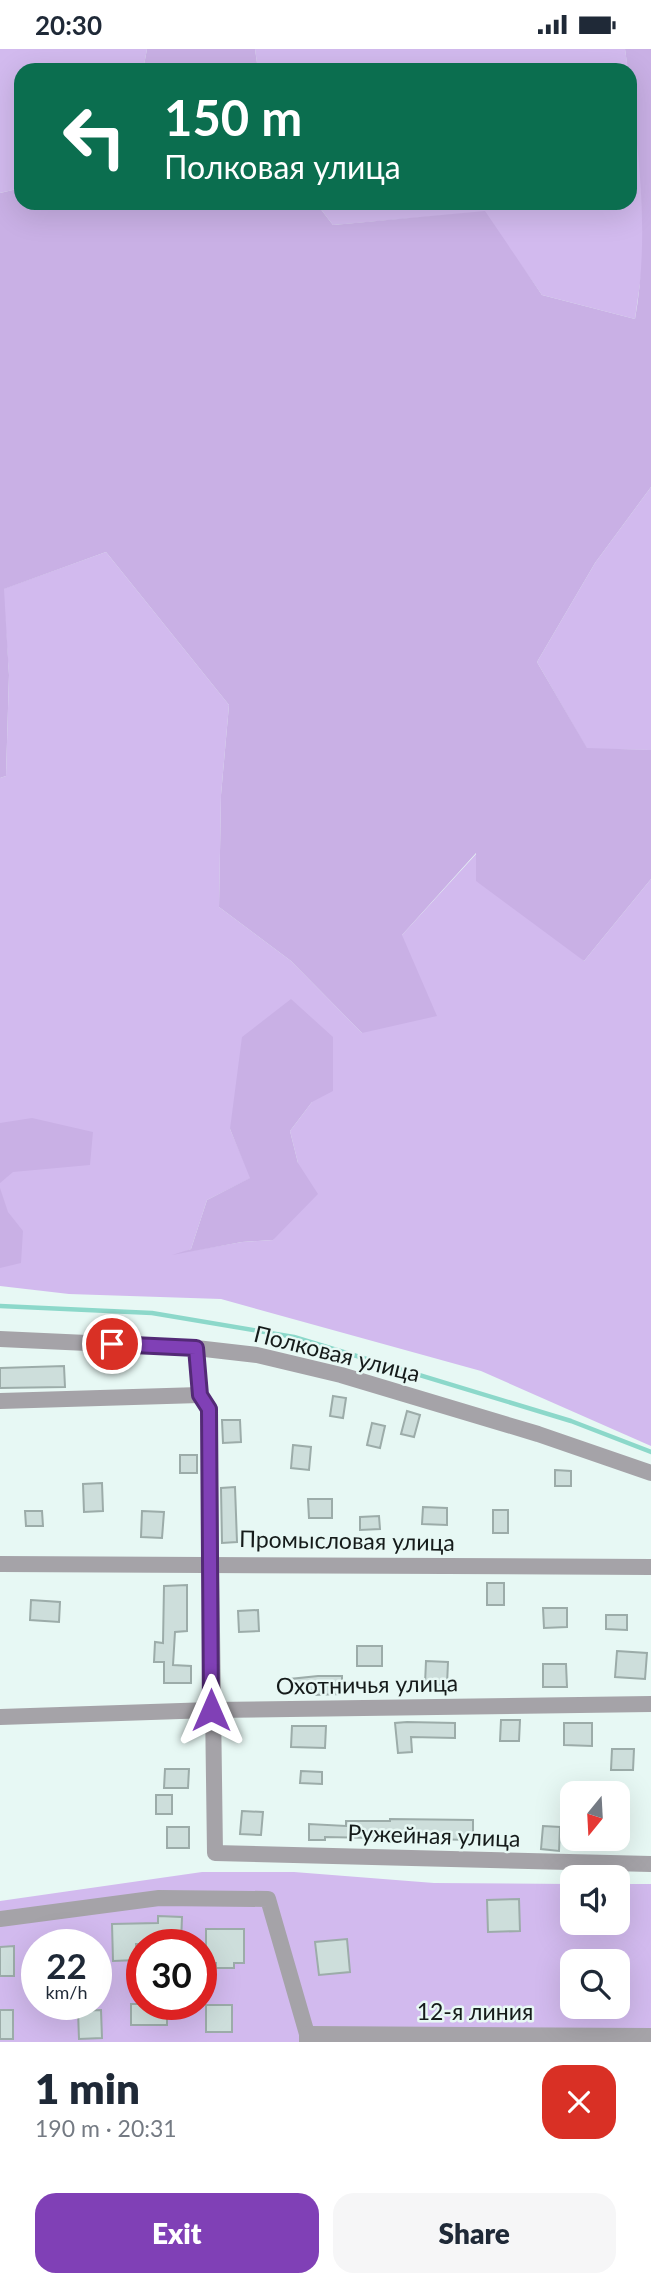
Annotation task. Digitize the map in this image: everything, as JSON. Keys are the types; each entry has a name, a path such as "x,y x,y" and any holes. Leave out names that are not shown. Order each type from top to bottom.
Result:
{"street":[{"name":"Полковая улица","path":"0,1339 196,1348 257,1355 341,1375 538,1434 651,1473"},
{"path":"196,1348 200,1395 209,1409 211,1710"},
{"path":"0,1401 200,1395"},
{"name":"Промысловая улица","path":"0,1564 651,1567"},
{"name":"Охотничья улица","path":"0,1717 211,1710 651,1704"},
{"name":"Ружейная улица","path":"211,1710 215,1853 651,1864"},
{"path":"0,1919 159,1898 268,1899 307,2038"},
{"name":"12-я линия","path":"307,2038 651,2036"}],"shaded area":[{"path":"0,49 147,49 144,63 14,63 14,190 0,193"},
{"path":"147,49 255,49 257,63 144,63"},
{"path":"255,49 625,49 627,63 257,63"},
{"path":"625,49 651,49 651,487 595,563 537,662 587,748 651,750 651,879 584,961 476,881 476,853 402,935 437,1016 362,1033 291,961 219,907 221,795 229,705 106,552 4,589 9,675 6,776 0,778 0,193 14,190 14,210 321,210 333,225 485,211 542,295 635,319 642,251 641,183 637,141 637,63 627,63"},
{"path":"637,130 643,170 643,262 635,319 542,295 484,212 333,225 321,210 637,210"},
{"path":"651,487 651,750 587,749 537,662 595,563"},
{"path":"106,552 229,705 221,795 219,907 291,961 362,1033 402,935 477,853 584,961 651,879 651,1446 481,1371 221,1299 69,1294 0,1286 0,778 6,776 9,675 3,589","holes":["312,1102 290,1131 298,1163 273,1240 242,1242 184,1252 191,1249 207,1200 251,1178 230,1129"]},
{"path":"291,999 333,1037 333,1091 312,1102 290,1131 298,1163 318,1194 273,1240 242,1242 172,1255 191,1249 207,1200 250,1178 230,1129 242,1037"},
{"path":"32,1118 93,1132 90,1165 13,1172 0,1183 0,1123"},
{"path":"0,1188 8,1212 23,1231 21,1263 0,1268"},
{"path":"202,1872 294,1872 434,1883 560,1884 560,1935 630,1935 630,1884 651,1884 651,2042 0,2042 0,1901"}],"building":[{"path":"64,1366 65,1387 0,1388 0,1368"},
{"path":"333,1396 346,1398 343,1418 330,1416"},
{"path":"407,1411 420,1415 414,1437 401,1434"},
{"path":"222,1420 240,1420 241,1442 223,1443"},
{"path":"372,1423 385,1426 380,1448 367,1445"},
{"path":"293,1445 311,1447 309,1470 291,1468"},
{"path":"180,1455 197,1455 197,1473 180,1473"},
{"path":"555,1470 571,1471 571,1486 555,1486"},
{"path":"102,1483 103,1511 84,1512 83,1484"},
{"path":"235,1487 237,1542 222,1543 221,1488"},
{"path":"308,1499 332,1499 332,1518 309,1518"},
{"path":"423,1507 447,1508 447,1525 422,1524"},
{"path":"493,1510 508,1510 508,1533 493,1533"},
{"path":"25,1511 42,1511 43,1526 26,1526"},
{"path":"142,1511 164,1512 162,1538 141,1537"},
{"path":"379,1516 380,1529 360,1530 360,1517"},
{"path":"487,1583 504,1583 504,1605 487,1605"},
{"path":"187,1585 187,1631 175,1632 173,1665 191,1666 191,1683 164,1683 164,1662 154,1662 155,1642 163,1643 164,1586"},
{"path":"31,1600 60,1602 59,1622 30,1620"},
{"path":"543,1608 567,1608 567,1627 544,1628"},
{"path":"258,1610 259,1631 239,1632 238,1611"},
{"path":"606,1615 627,1615 627,1630 606,1629"},
{"path":"357,1646 382,1646 382,1666 357,1666"},
{"path":"617,1651 647,1653 645,1679 615,1677"},
{"path":"426,1661 448,1662 447,1685 425,1684"},
{"path":"543,1664 566,1664 567,1687 543,1687"},
{"path":"342,1676 342,1694 314,1695 314,1690 292,1693 290,1679"},
{"path":"501,1720 520,1720 519,1741 500,1741"},
{"path":"395,1723 455,1723 455,1738 411,1737 412,1752 398,1753"},
{"path":"564,1723 592,1723 592,1746 564,1745"},
{"path":"292,1726 326,1726 325,1748 291,1747"},
{"path":"612,1749 634,1749 633,1770 611,1770"},
{"path":"165,1769 189,1769 188,1788 164,1788"},
{"path":"301,1771 322,1772 322,1784 300,1783"},
{"path":"156,1795 172,1795 172,1814 156,1814"},
{"path":"242,1811 263,1812 261,1835 240,1834"},
{"path":"473,1820 473,1840 325,1837 325,1840 309,1840 309,1824 346,1826 346,1821"},
{"path":"543,1826 560,1827 559,1851 541,1849"},
{"path":"167,1827 189,1827 189,1848 167,1848"},
{"path":"519,1899 520,1931 488,1932 487,1900"},
{"path":"158,1916 182,1917 182,1929 126,1929 126,1960 113,1961 112,1924 158,1923"},
{"path":"217,1929 244,1929 244,1963 234,1963 234,1968 217,1968"},
{"path":"347,1939 350,1972 319,1975 315,1942"},
{"path":"14,1946 14,1976 0,1976 0,1947"},
{"path":"217,2005 232,2005 232,2032 206,2032 206,2020 217,2020"},
{"path":"0,2010 13,2010 13,2039 0,2039"},
{"path":"78,2020 101,2020 102,2038 79,2039"},
{"path":"131,2020 167,2020 167,2025 131,2025"}],"waterway":[{"path":"0,1306 152,1313 294,1337 571,1421 651,1452"}],"route":[{"path":"112,1344 196,1348 200,1395 209,1409 211,1710"}]}
